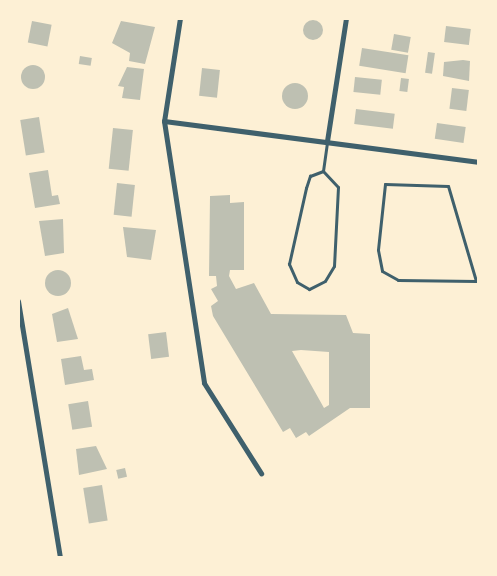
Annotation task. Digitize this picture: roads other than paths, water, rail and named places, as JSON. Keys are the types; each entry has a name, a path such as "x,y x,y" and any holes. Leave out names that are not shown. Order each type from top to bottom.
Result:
{"street":[{"path":"180,18 164,121 204,383 261,473"},
{"path":"327,141 346,18"},
{"path":"164,121 479,162"},
{"path":"18,301 60,558"}],"lane":[{"path":"323,171 327,141"},
{"path":"323,171 338,187 334,266 325,281 309,289 297,282 289,264 310,176 323,171"},
{"path":"385,184 448,186 478,281 398,280 382,271 378,250 385,184"}]}
